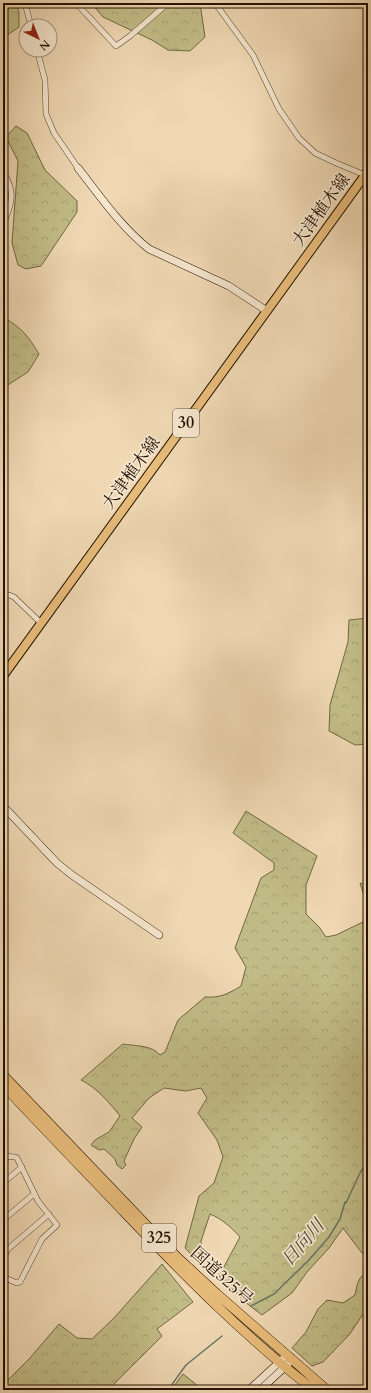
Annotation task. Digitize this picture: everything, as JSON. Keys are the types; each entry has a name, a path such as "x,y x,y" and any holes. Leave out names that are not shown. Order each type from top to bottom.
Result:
{"highway":[{"name":"国道325号","path":"3,1075 177,1257 327,1390"},
{"name":"国道325号","path":"3,1085 165,1254 232,1321 282,1365 314,1390"}],"main road":[{"name":"大津植木線","path":"3,676 366,173"}],"street":[{"path":"25,3 29,18"},
{"path":"76,3 116,46 130,36 168,3"},
{"path":"215,3 253,55 279,109 299,138 315,153 336,163 366,173"},
{"path":"39,58 45,80 46,114 54,133 78,168 128,229 149,249 229,286 267,311"},
{"path":"3,172 12,191 12,204 3,224"},
{"path":"3,595 10,595 14,597 41,623"},
{"path":"3,806 57,863 159,935"},
{"path":"3,1156 16,1157 38,1201 57,1225 42,1238 20,1282 17,1283 3,1277"},
{"path":"3,1183 22,1168"},
{"path":"3,1220 34,1194"},
{"path":"4,1255 8,1249 49,1214"},
{"path":"249,1390 290,1358"},
{"path":"260,1390 282,1365"}],"green space":[{"path":"3,3 16,3 19,12 18,28 3,38"},
{"path":"95,3 169,3 178,6 178,3 200,3 205,37 190,51 168,50 152,40 103,17 93,5"},
{"path":"16,126 27,133 45,170 77,201 77,212 41,266 26,269 18,265 12,243 18,161 6,137"},
{"path":"3,317 24,333 39,354 28,372 3,388"},
{"path":"368,618 368,744 355,745 329,731 330,705 348,642 349,620"},
{"path":"246,811 317,856 306,885 306,914 319,927 326,937 336,935 363,922 368,924 368,1255 362,1253 343,1228 329,1248 307,1272 292,1293 262,1315 245,1302 219,1276 240,1237 230,1227 210,1214 201,1241 202,1251 199,1256 193,1256 185,1248 199,1196 214,1183 223,1157 217,1140 198,1113 207,1098 201,1088 186,1091 164,1088 149,1098 132,1118 142,1127 134,1139 124,1161 126,1165 122,1169 117,1165 115,1159 104,1149 99,1150 91,1145 95,1140 109,1132 120,1116 102,1095 81,1080 123,1044 153,1049 160,1055 165,1052 178,1020 205,997 224,995 241,986 246,967 235,948 261,878 274,870 274,863 233,833"},
{"path":"360,883 368,885 368,909"},
{"path":"162,1264 193,1302 157,1329 162,1336 108,1390 3,1390 4,1384 30,1358 59,1324 77,1338 92,1339 114,1318"},
{"path":"368,1272 368,1307 349,1335 323,1362 312,1366 292,1348 306,1332 318,1309 327,1300 343,1303 355,1295 360,1278"},
{"path":"183,1374 198,1386 206,1390 171,1390"}],"waterway":[{"name":"日向川","path":"251,1306 274,1294 308,1261 329,1237 340,1219 345,1202 346,1203 360,1173 368,1160"},
{"name":"日向川","path":"168,1390 186,1365 222,1336"}]}
